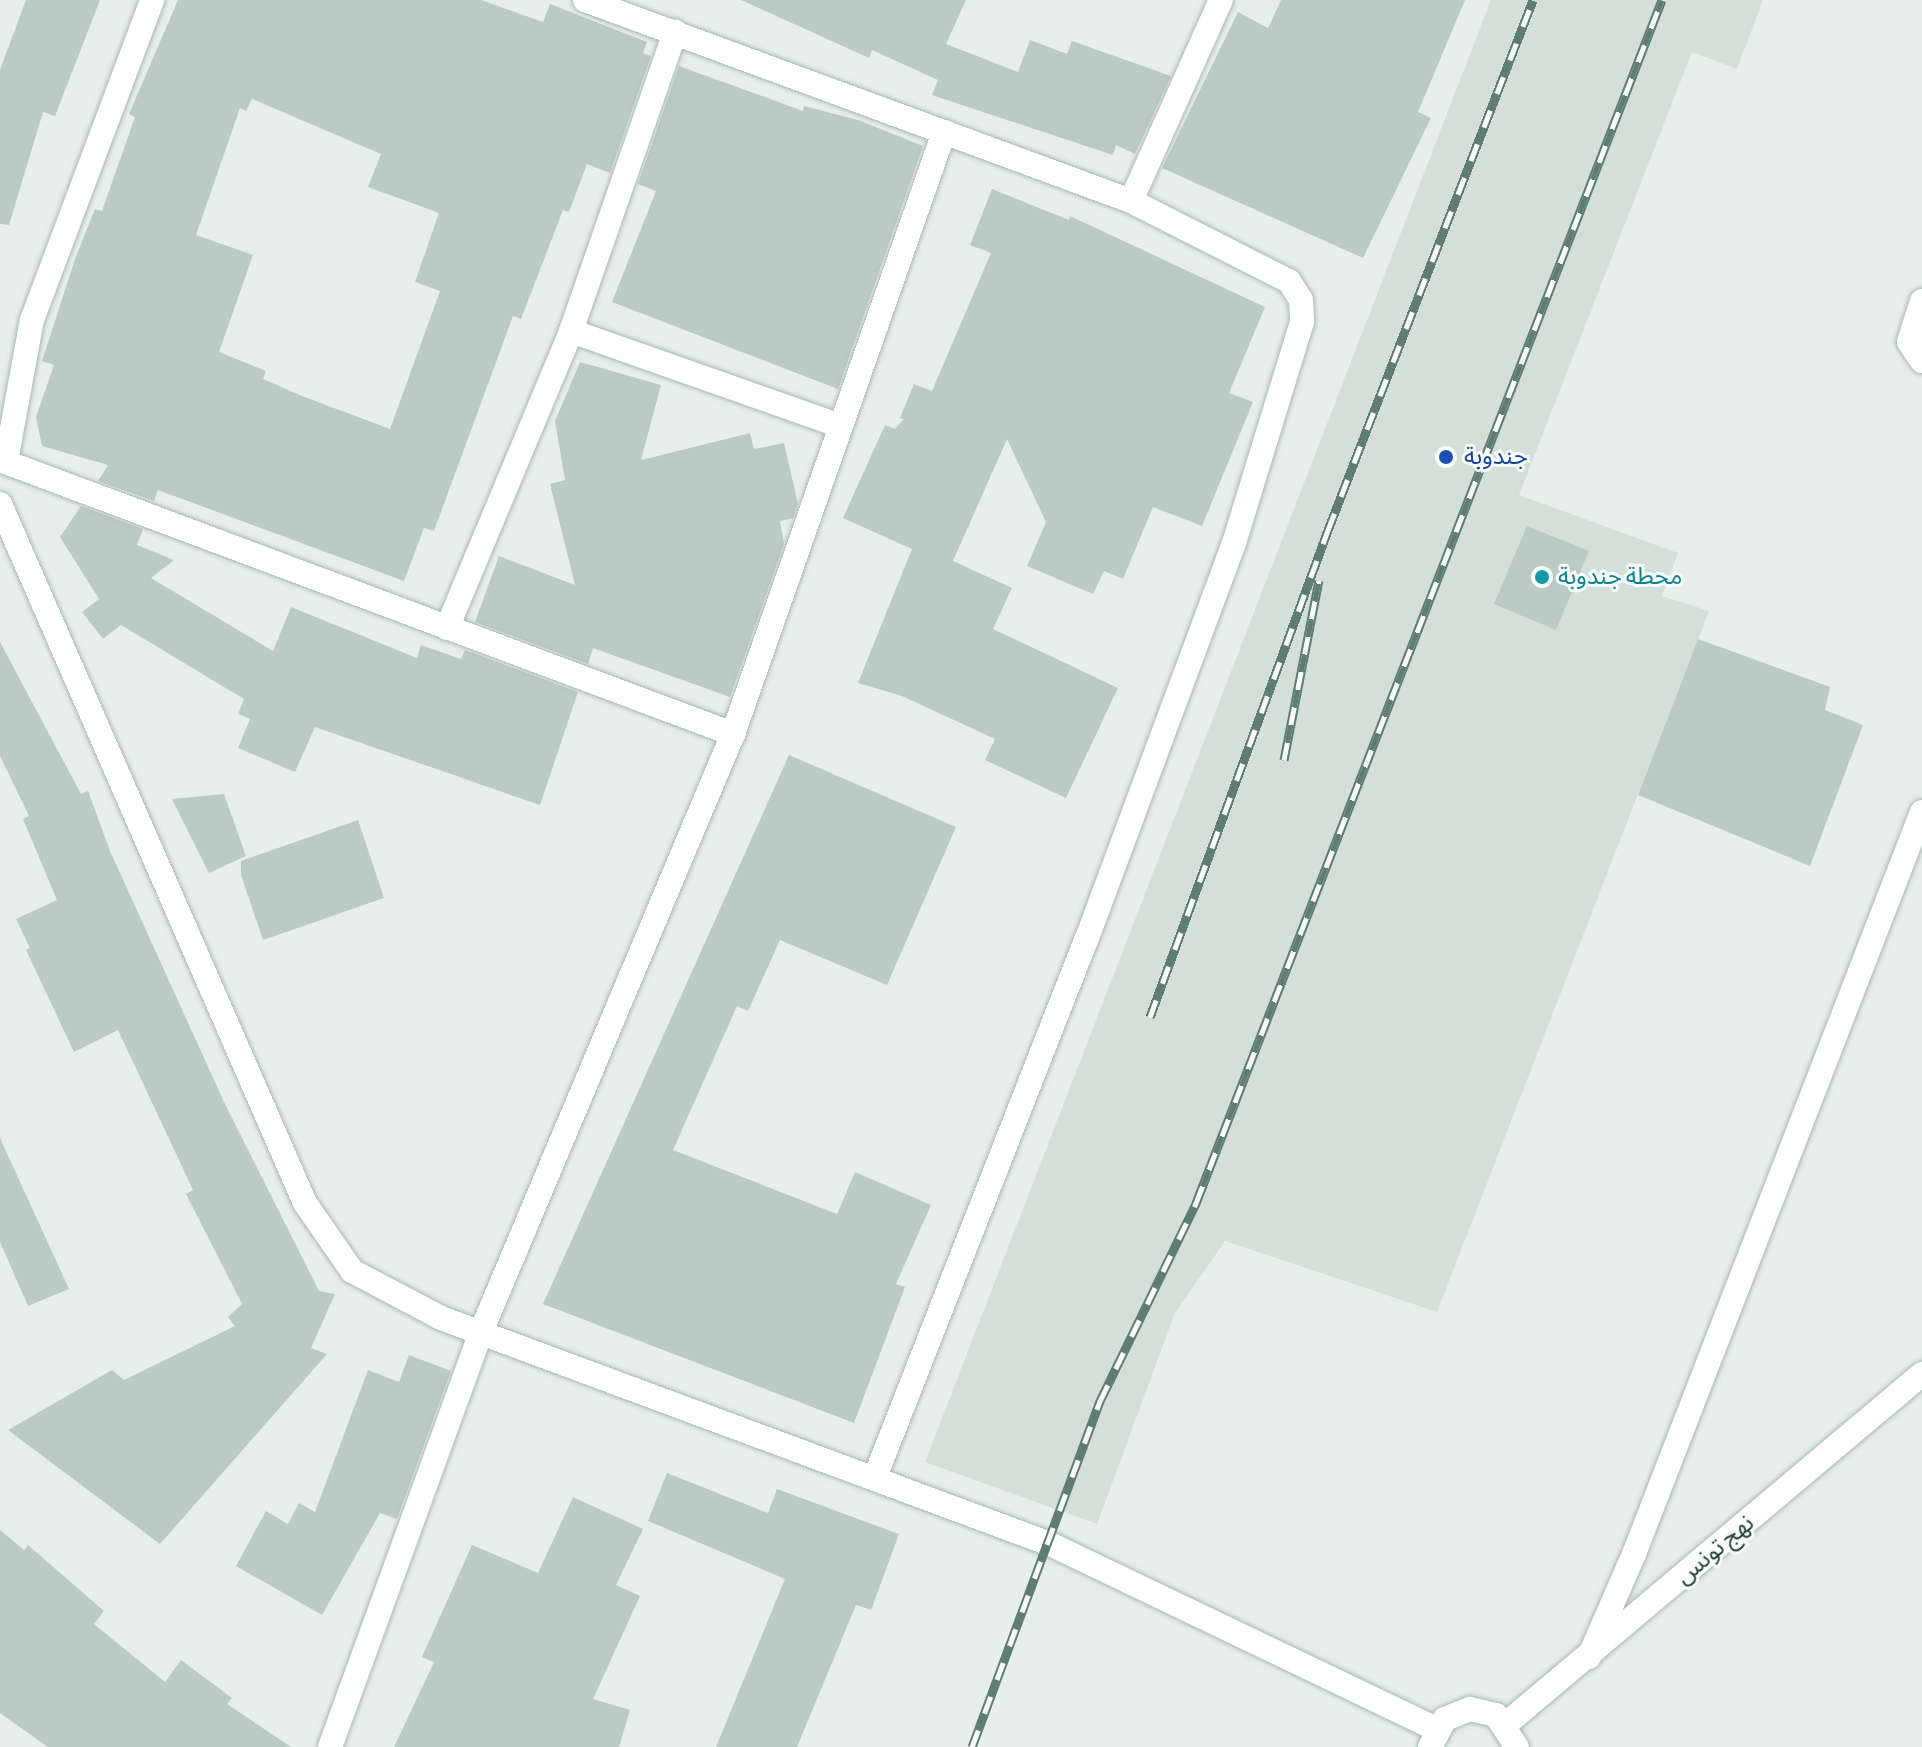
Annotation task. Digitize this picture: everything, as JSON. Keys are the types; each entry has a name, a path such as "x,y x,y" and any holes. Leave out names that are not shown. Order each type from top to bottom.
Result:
{"street":[{"path":"152,0 32,320 3,461 733,734"},
{"path":"585,0 1131,201 1289,281 1301,300 1302,322 1234,543 1081,955 875,1477"},
{"path":"1131,201 1221,0"},
{"path":"447,628 571,331 675,32"},
{"path":"330,1747 481,1332 733,734 944,132"},
{"path":"1922,301 1909,342 1922,361"},
{"path":"571,331 841,426"},
{"path":"0,504 305,1203 327,1242 352,1271 481,1332 1050,1544 1433,1738 1457,1712 1483,1710 1506,1724 1517,1747"},
{"path":"1589,1657 1634,1554 1922,812"},
{"name":"نهج تونس","path":"1506,1724 1922,1374"}],"shaded area":[{"path":"1491,0 1763,0 1737,69 1692,52 1519,495 1678,553 1662,596 1709,611 1437,1312 1225,1241 1175,1313 1097,1524 925,1462"}],"building":[{"path":"26,0 100,0 55,116 43,112 9,225 0,224 0,70"},
{"path":"178,0 481,0 543,22 550,4 647,42 643,53 651,56 610,173 587,164 569,212 563,210 521,319 513,316 434,531 424,528 404,581 158,490 154,501 98,481 108,465 42,446 36,417 54,365 42,361 75,259 95,209 102,211 135,117 129,114","holes":["252,99 381,154 368,187 439,213 415,282 440,291 390,429 263,379 266,371 219,352 253,255 196,235 240,108 246,111"]},
{"path":"741,0 966,0 946,44 1018,72 1030,40 1067,54 1072,41 1171,76 1135,154 1116,145 1113,155 932,95 938,80 872,50 869,58"},
{"path":"1281,0 1465,0 1418,112 1431,118 1363,258 1162,168 1238,12 1268,28"},
{"path":"679,66 803,111 804,106 858,120 923,146 838,389 612,302 656,191 638,184"},
{"path":"992,189 1069,220 1070,216 1265,307 1229,393 1253,402 1202,526 1153,507 1123,579 1104,571 1093,594 1027,566 1046,522 1007,439 953,561 1012,588 993,629 1118,688 1066,798 985,760 995,739 902,696 858,683 912,549 843,518 885,425 895,429 904,419 900,418 914,384 932,391 991,253 970,245"},
{"path":"580,362 661,385 641,460 750,433 754,449 784,443 798,504 793,518 780,521 784,544 730,697 593,648 588,664 475,622 499,556 575,585 550,484 565,480 555,421"},
{"path":"81,506 143,529 137,545 174,560 151,578 273,651 291,607 417,658 421,645 461,659 465,650 578,692 540,805 315,727 295,772 238,748 250,719 238,714 244,699 121,625 103,639 82,612 99,599 60,537"},
{"name":"محطة جندوبة","path":"1527,526 1589,551 1556,630 1494,604"},
{"path":"1698,639 1830,687 1825,710 1863,725 1810,866 1638,795"},
{"path":"0,642 81,794 88,791 110,851 224,1102 319,1291 335,1294 311,1348 327,1354 160,1544 8,1430 112,1370 124,1380 235,1326 228,1317 242,1304 186,1194 193,1190 118,1030 74,1052 26,950 30,948 16,919 57,900 23,819 29,816 0,756"},
{"path":"789,755 956,827 887,985 780,940 748,1011 737,1006 673,1150 837,1214 855,1172 931,1205 896,1284 905,1287 854,1423 543,1304"},
{"path":"224,794 246,856 209,873 172,799"},
{"path":"358,820 384,898 263,940 241,875 241,861"},
{"path":"0,1138 69,1289 28,1306 0,1242"},
{"path":"409,1355 451,1371 397,1519 380,1513 322,1615 236,1566 266,1511 288,1524 299,1503 315,1512 368,1370 399,1382"},
{"path":"667,1473 768,1513 777,1489 899,1534 871,1610 856,1605 797,1747 716,1747 785,1579 648,1521"},
{"path":"573,1497 643,1529 616,1585 640,1596 593,1699 630,1710 619,1747 394,1747 434,1662 422,1657 472,1545 538,1573"},
{"path":"0,1530 24,1550 28,1545 104,1611 94,1624 165,1682 181,1660 232,1698 227,1704 291,1747 48,1747 0,1713"}],"railway":[{"path":"1150,1017 1328,530 1533,0"},
{"path":"972,1747 1100,1401 1196,1203 1662,0"},
{"path":"1284,760 1319,580"}],"place":[{"name":"جندوبة","path":"1446,457"},
{"name":"محطة جندوبة","path":"1542,577"}]}
